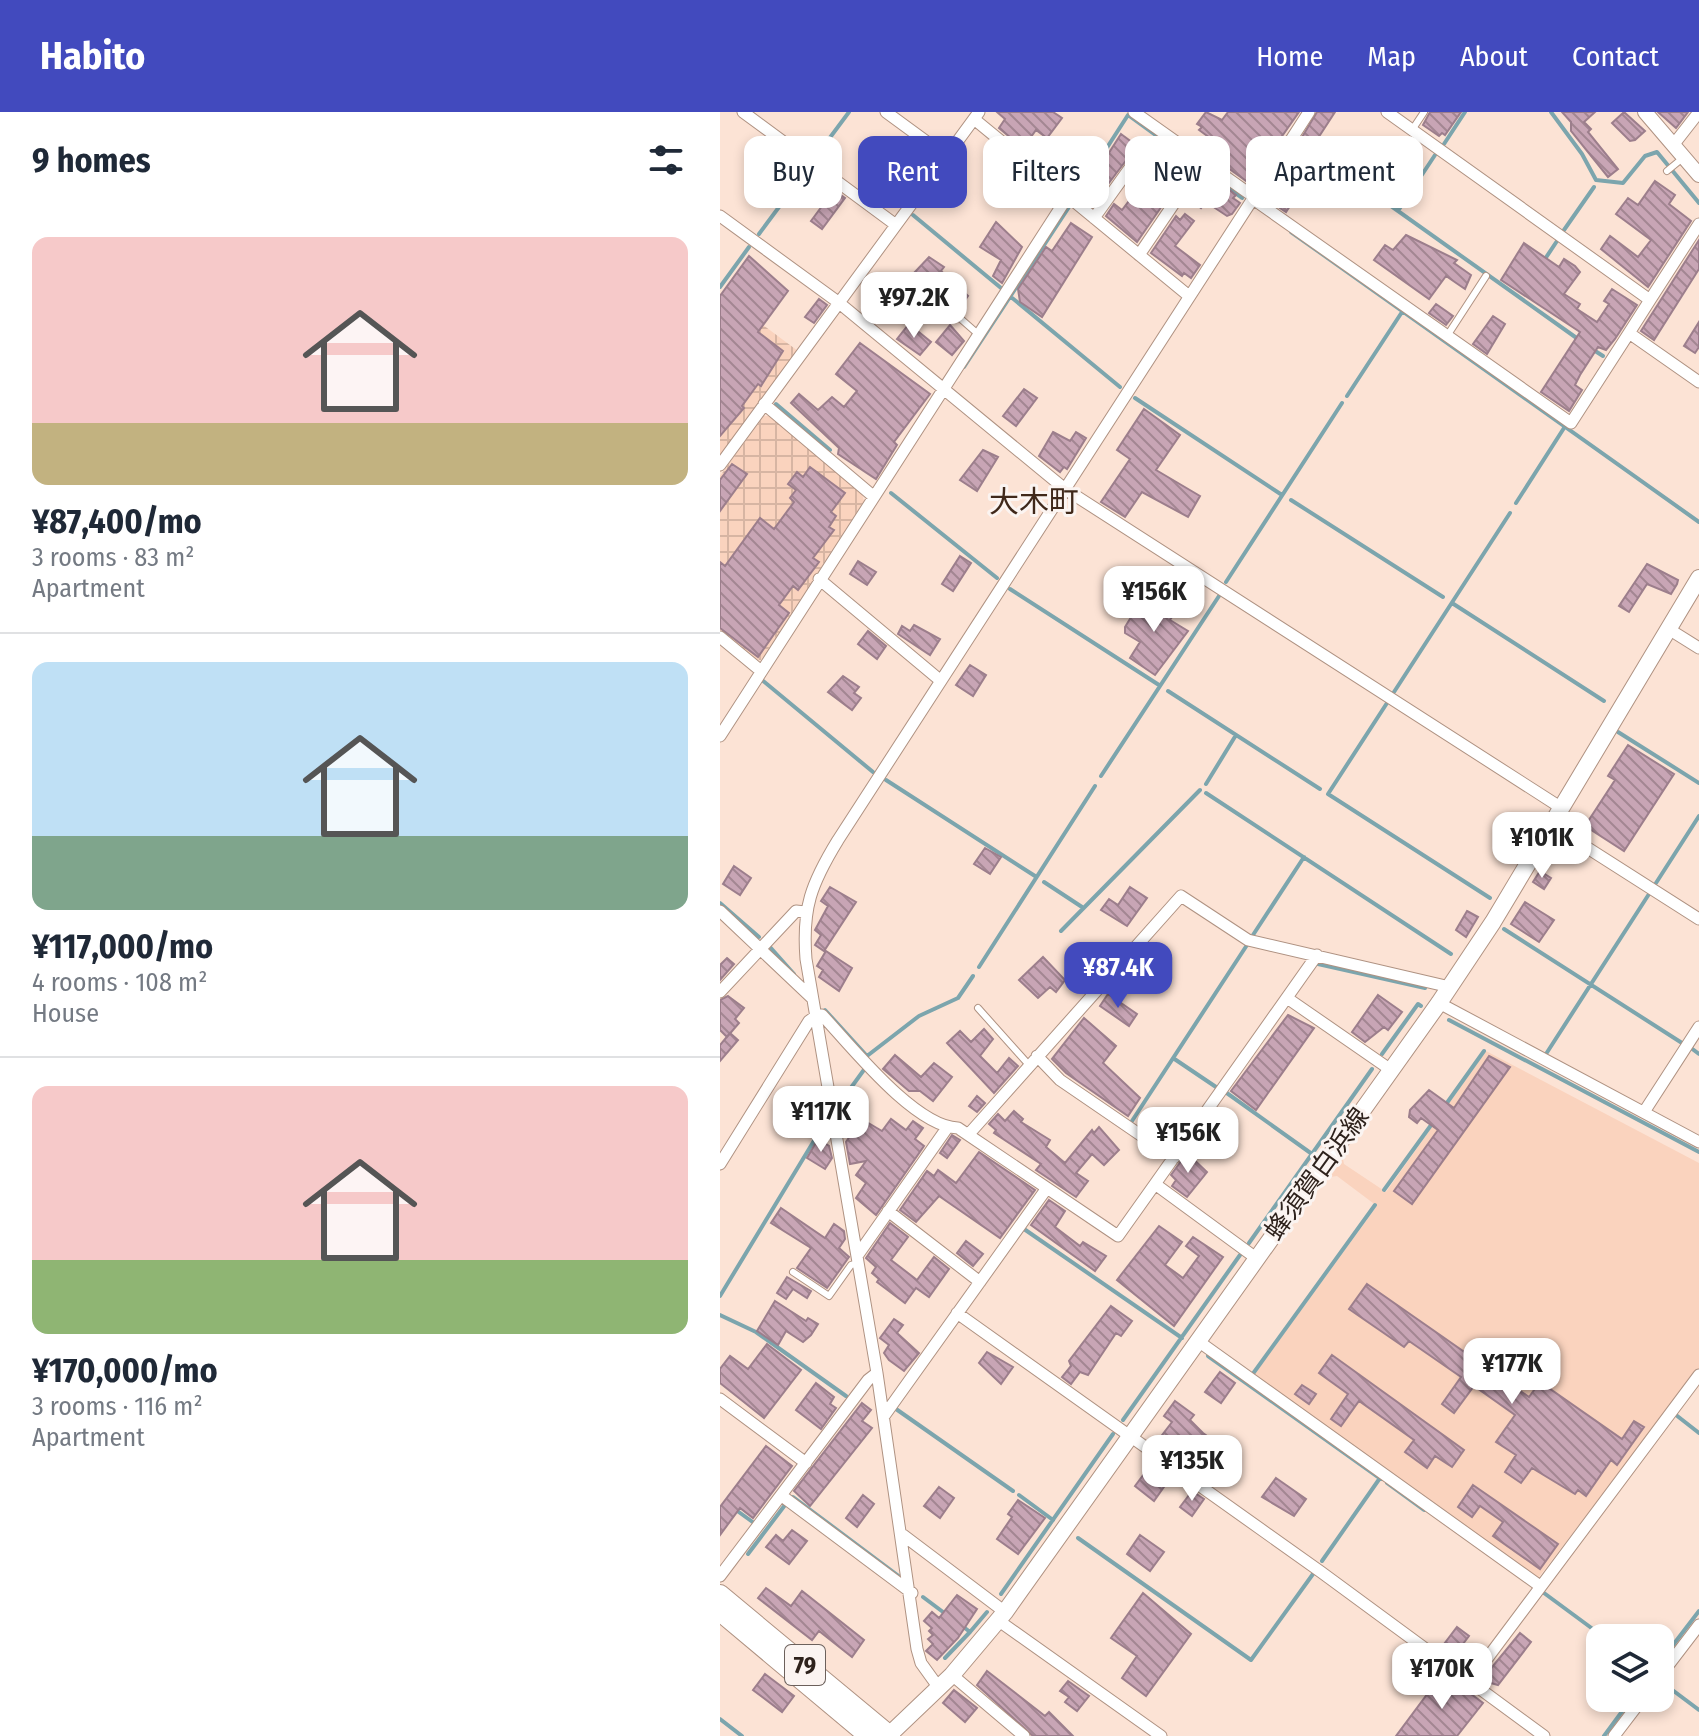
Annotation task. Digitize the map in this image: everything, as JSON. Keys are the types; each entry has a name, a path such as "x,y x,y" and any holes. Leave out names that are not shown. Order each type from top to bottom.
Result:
{"main road":[{"name":"蜂須賀白浜線","path":"889,1736 952,1675 1002,1617 1439,1003 1699,578"},
{"name":"79","path":"720,1594 889,1736"},
{"name":"79","path":"720,1612 868,1736"}],"street":[{"path":"743,112 896,225"},
{"path":"886,112 919,136"},
{"path":"1134,112 1246,193"},
{"path":"1293,136 1309,112"},
{"path":"1387,112 1650,300"},
{"path":"1645,112 1674,144 1680,161 1699,175"},
{"path":"1674,144 1699,112"},
{"path":"962,136 977,116 1000,136"},
{"path":"1094,218 1132,165 1177,199 1139,255"},
{"path":"720,465 908,208"},
{"path":"720,736 1060,208"},
{"path":"1082,208 1189,296"},
{"path":"939,1688 921,1663 877,1373 812,998 806,959 805,912 819,871 1246,208"},
{"path":"1267,208 1571,423 1699,224"},
{"path":"720,216 838,302 1065,489 1560,807"},
{"path":"1629,333 1699,382"},
{"path":"764,404 873,496"},
{"path":"819,579 941,681"},
{"path":"1667,628 1699,648"},
{"path":"720,637 761,671"},
{"path":"1550,824 1699,919"},
{"path":"968,1135 1181,896 1248,940 1450,987"},
{"path":"720,911 762,947 805,996 812,998"},
{"path":"720,992 796,911 805,912"},
{"path":"721,1160 809,1021 822,1015 870,1070 934,1123 958,1128 1118,1236 1317,955"},
{"path":"1287,998 1391,1070"},
{"path":"1439,1003 1699,1142"},
{"path":"1644,1112 1699,1027"},
{"path":"1033,1060 1174,1158"},
{"path":"857,1260 947,1128"},
{"path":"1155,1184 1256,1258"},
{"path":"884,1416 1047,1188"},
{"path":"888,1211 980,1282"},
{"path":"957,1313 1471,1680 1544,1736"},
{"path":"1198,1341 1540,1586"},
{"path":"720,1576 868,1380 877,1373"},
{"path":"1471,1680 1699,1375"},
{"path":"720,1399 806,1463"},
{"path":"782,1496 912,1593"},
{"path":"903,1535 1002,1617 1161,1736"},
{"path":"1674,1658 1699,1625"},
{"path":"952,1675 1024,1736"},
{"path":"1614,1736 1632,1712"}],"lane":[{"path":"1412,130 1424,112"},
{"path":"1667,171 1680,161"},
{"path":"1447,336 1486,276"},
{"path":"913,277 978,334"},
{"path":"978,1008 1033,1060"},
{"path":"793,1272 829,1296 857,1260"}],"shaded area":[{"path":"720,293 798,351 720,457"},
{"path":"764,416 770,416 862,494 864,501 761,660 755,660 720,630 720,476"},
{"path":"1486,1051 1699,1163 1699,1370 1538,1578 1254,1375 1377,1206 1337,1176 1330,1177 1343,1159 1344,1164 1386,1192"}],"building":[{"path":"997,112 1053,112 1062,118 1048,136 1036,130 1032,136 1009,136 999,128 1005,119"},
{"path":"1206,112 1222,120 1228,112 1299,112 1282,136 1246,136 1246,181 1230,169 1230,136 1207,136 1197,124"},
{"path":"1317,112 1335,112 1319,136 1303,136"},
{"path":"1430,112 1461,112 1445,135 1442,133 1439,136 1423,125"},
{"path":"1562,112 1595,112 1584,122 1591,129 1588,132 1618,169 1608,177 1571,131 1571,122"},
{"path":"1624,112 1645,131 1635,140 1630,141 1612,123"},
{"path":"1658,112 1688,112 1676,128"},
{"path":"1121,134 1125,137 1125,162 1109,183 1109,153"},
{"path":"1655,181 1675,195 1669,204 1691,221 1648,287 1601,249 1610,236 1638,257 1651,240 1616,214 1628,198 1638,205"},
{"path":"1230,190 1236,195 1233,198 1240,203 1227,216 1215,208 1230,208"},
{"path":"1114,204 1122,210 1125,206 1161,208 1137,242 1106,216"},
{"path":"821,208 838,208 822,229 811,221"},
{"path":"1185,214 1194,221 1175,246 1200,265 1191,278 1184,273 1182,276 1151,253 1176,216 1180,220"},
{"path":"996,222 1022,247 1002,283 993,276 1001,260 980,247"},
{"path":"1071,223 1092,237 1042,317 1020,302 1018,289 1046,247 1052,251"},
{"path":"1406,235 1457,260 1454,263 1471,275 1465,289 1446,276 1429,299 1374,260 1385,245 1393,250"},
{"path":"1699,240 1699,269 1654,340 1641,331"},
{"path":"1524,243 1559,267 1564,259 1575,266 1580,272 1564,294 1580,304 1577,309 1597,322 1609,304 1604,301 1612,289 1637,305 1615,339 1606,350 1598,347 1580,375 1575,385 1582,390 1569,411 1541,392 1580,332 1501,280"},
{"path":"749,256 788,291 758,332 783,351 761,386 758,384 742,406 744,408 720,436 720,296"},
{"path":"929,257 944,267 941,271 968,296 960,307 915,272"},
{"path":"819,299 827,305 814,323 805,317"},
{"path":"1436,304 1453,316 1446,325 1429,313"},
{"path":"1493,316 1505,324 1487,354 1473,344"},
{"path":"1699,322 1699,347 1695,353 1684,346"},
{"path":"909,324 931,342 920,355 897,339"},
{"path":"950,325 964,341 952,355 936,342"},
{"path":"860,343 930,394 894,442 897,445 876,479 838,454 839,448 791,403 799,394 818,410 832,397 844,407 857,391 836,374"},
{"path":"1024,389 1037,398 1016,426 1003,416"},
{"path":"1144,409 1180,435 1156,470 1200,496 1188,517 1142,492 1125,517 1101,502 1130,459 1117,450"},
{"path":"1053,432 1070,441 1076,432 1086,438 1067,469 1064,467 1060,472 1039,456"},
{"path":"983,450 998,457 977,491 960,480"},
{"path":"732,464 747,474 720,511 720,480"},
{"path":"810,467 845,493 831,512 836,516 829,527 834,530 813,558 819,562 798,590 793,586 779,605 789,613 758,657 720,628 720,562 725,566 760,518 774,529 794,502 790,498 796,490 788,484 797,472 803,477"},
{"path":"960,556 971,563 953,591 942,584"},
{"path":"858,561 876,572 867,585 850,574"},
{"path":"1647,564 1678,580 1677,584 1671,594 1647,584 1629,612 1619,606"},
{"path":"1161,568 1170,574 1159,590 1150,585"},
{"path":"1146,593 1170,608 1174,614 1170,620 1188,631 1155,675 1130,658 1140,642 1125,633 1125,627"},
{"path":"914,625 940,639 930,655 898,634 902,626 910,631"},
{"path":"868,631 886,646 877,659 858,644"},
{"path":"970,665 986,675 973,696 956,685"},
{"path":"843,676 859,687 854,693 861,698 852,710 828,692"},
{"path":"1628,745 1674,774 1624,851 1585,826 1615,780 1608,776"},
{"path":"985,848 1001,857 990,874 974,864"},
{"path":"734,866 751,878 740,895 723,884"},
{"path":"1540,871 1551,878 1544,889 1533,882"},
{"path":"830,887 856,902 824,951 815,945 821,935 815,930 828,906 821,901"},
{"path":"1130,887 1147,898 1127,926 1101,910 1109,899 1118,905"},
{"path":"1525,902 1554,920 1539,942 1511,924"},
{"path":"1467,911 1478,917 1466,937 1456,930"},
{"path":"826,951 852,968 839,991 819,977 823,970 817,966"},
{"path":"1043,957 1065,980 1056,992 1050,987 1038,998 1019,980"},
{"path":"727,958 734,964 720,980 720,965"},
{"path":"1108,994 1137,1014 1129,1026 1100,1006"},
{"path":"1378,995 1402,1012 1388,1030 1384,1027 1365,1042 1352,1032"},
{"path":"728,996 744,1008 735,1019 739,1023 727,1037 720,1030 720,1000"},
{"path":"1288,1015 1314,1028 1256,1110 1231,1091"},
{"path":"1084,1018 1116,1046 1103,1063 1140,1098 1128,1116 1066,1073 1052,1059"},
{"path":"984,1029 993,1039 980,1056 997,1073 1009,1058 1018,1066 994,1093 947,1043 960,1031 971,1042"},
{"path":"730,1033 738,1040 720,1061 720,1045"},
{"path":"895,1055 921,1077 934,1063 952,1077 933,1101 920,1091 909,1091 883,1069"},
{"path":"1489,1056 1510,1067 1412,1204 1394,1191 1438,1130 1421,1118 1417,1123 1409,1117 1410,1110 1429,1090 1454,1108"},
{"path":"977,1096 985,1103 977,1112 969,1106"},
{"path":"848,1111 882,1131 891,1119 906,1130 913,1121 923,1128 915,1139 924,1146 876,1215 856,1198 866,1183 856,1175 866,1161 850,1164 846,1142 850,1136 842,1118"},
{"path":"1014,1111 1023,1119 1021,1122 1050,1140 1046,1147 1065,1163 1092,1130 1094,1133 1099,1127 1119,1150 1104,1165 1092,1154 1076,1173 1088,1181 1076,1197 1036,1170 1041,1164 994,1133 996,1130 989,1124 998,1114 1005,1121"},
{"path":"952,1135 960,1140 947,1158 940,1153"},
{"path":"818,1139 829,1146 832,1158 825,1169 807,1158"},
{"path":"979,1152 1035,1190 1000,1238 939,1196 916,1222 900,1210 927,1171 934,1176 938,1170 956,1183"},
{"path":"1187,1153 1207,1172 1187,1197 1172,1186 1176,1180 1171,1175"},
{"path":"1049,1200 1065,1211 1055,1227 1080,1246 1083,1242 1106,1256 1095,1271 1031,1225"},
{"path":"781,1208 825,1238 834,1224 844,1231 845,1239 839,1248 849,1257 827,1288 797,1268 811,1248 771,1223"},
{"path":"890,1223 908,1237 891,1260 917,1280 934,1257 949,1269 929,1297 916,1288 905,1303 877,1282 879,1279 872,1273 876,1267 866,1258"},
{"path":"1159,1226 1182,1242 1165,1265 1183,1278 1199,1256 1186,1246 1193,1237 1223,1257 1174,1326 1117,1280"},
{"path":"966,1241 983,1254 973,1266 957,1253"},
{"path":"787,1277 811,1291 807,1298 793,1289 786,1299 777,1293"},
{"path":"1367,1284 1529,1397 1540,1382 1622,1439 1634,1421 1644,1427 1617,1465 1611,1460 1586,1496 1578,1490 1575,1494 1532,1468 1521,1483 1505,1472 1516,1455 1496,1442 1515,1415 1474,1386 1454,1413 1442,1404 1461,1377 1409,1341 1404,1347 1349,1309"},
{"path":"775,1301 806,1321 808,1318 818,1324 803,1342 786,1331 778,1345 757,1331"},
{"path":"1111,1306 1132,1321 1121,1336 1116,1333 1088,1375 1080,1372 1071,1384 1062,1377 1071,1366 1069,1361"},
{"path":"894,1319 903,1325 897,1333 919,1353 904,1371 889,1360 884,1353 889,1345 880,1338"},
{"path":"767,1344 801,1370 764,1418 720,1383 720,1369 730,1356 748,1369"},
{"path":"987,1352 1013,1367 1001,1384 979,1363"},
{"path":"1332,1355 1464,1450 1452,1467 1435,1456 1427,1468 1405,1452 1414,1440 1359,1401 1341,1426 1331,1419 1348,1394 1319,1373"},
{"path":"1220,1372 1235,1383 1221,1403 1205,1392"},
{"path":"816,1383 834,1397 830,1404 836,1408 821,1429 796,1410"},
{"path":"1302,1385 1316,1394 1309,1404 1295,1394"},
{"path":"1175,1401 1194,1415 1190,1420 1203,1433 1222,1447 1197,1473 1169,1448 1167,1452 1156,1443 1172,1422 1164,1416"},
{"path":"862,1403 871,1410 862,1421 872,1428 810,1506 794,1491"},
{"path":"766,1446 792,1466 753,1518 740,1508 720,1535 720,1507"},
{"path":"1147,1470 1166,1484 1154,1501 1135,1486"},
{"path":"1276,1478 1306,1499 1294,1516 1262,1497"},
{"path":"1473,1485 1558,1544 1540,1569 1493,1536 1503,1522 1480,1506 1472,1517 1458,1507"},
{"path":"939,1487 954,1498 940,1518 924,1506"},
{"path":"1192,1491 1204,1499 1192,1516 1180,1507"},
{"path":"863,1495 874,1504 857,1527 846,1518"},
{"path":"1018,1500 1045,1518 1018,1554 997,1539 1012,1517 1008,1514"},
{"path":"792,1530 807,1541 789,1564 766,1547 776,1535 783,1541"},
{"path":"1140,1535 1164,1552 1150,1571 1127,1554"},
{"path":"766,1588 791,1606 802,1591 864,1640 852,1657 819,1631 812,1640 758,1598"},
{"path":"1143,1593 1191,1634 1146,1696 1122,1678 1137,1656 1111,1638"},
{"path":"957,1595 977,1609 958,1638 937,1660 926,1651 933,1644 928,1639 933,1635 929,1631 932,1628 924,1621 932,1612 939,1618"},
{"path":"1457,1627 1469,1636 1453,1657 1441,1648"},
{"path":"1520,1633 1531,1642 1498,1685 1491,1683 1484,1677"},
{"path":"987,1671 1045,1716 1049,1712 1073,1736 1033,1736 977,1685"},
{"path":"1443,1673 1483,1703 1457,1736 1396,1736"},
{"path":"765,1674 794,1696 782,1712 753,1690"},
{"path":"1068,1681 1089,1696 1077,1711 1065,1702 1069,1697 1060,1691"},
{"path":"954,1690 977,1708 965,1722 943,1703"}],"waterway":[{"path":"831,136 849,112"},
{"path":"1444,144 1465,112"},
{"path":"1551,112 1582,154 1596,180 1623,183 1645,156 1657,152 1699,203"},
{"path":"1109,144 1128,115 1242,198"},
{"path":"1398,211 1435,155"},
{"path":"1564,230 1594,187"},
{"path":"759,234 778,208"},
{"path":"964,367 1068,208"},
{"path":"1394,208 1578,339"},
{"path":"913,215 1001,288"},
{"path":"1291,232 1699,522"},
{"path":"1543,262 1557,241"},
{"path":"720,287 749,247"},
{"path":"1011,297 1120,387"},
{"path":"1347,396 1402,312"},
{"path":"1592,349 1603,356"},
{"path":"1135,398 1282,495"},
{"path":"1226,582 1342,403"},
{"path":"776,404 830,450"},
{"path":"1516,503 1564,428"},
{"path":"891,493 997,578"},
{"path":"1291,500 1443,597"},
{"path":"1394,692 1510,513"},
{"path":"1010,589 1159,685"},
{"path":"1101,776 1219,596"},
{"path":"1452,603 1604,701"},
{"path":"762,680 873,772"},
{"path":"1168,691 1320,789"},
{"path":"1387,703 1328,794 1490,898"},
{"path":"1618,732 1699,783"},
{"path":"1206,784 1236,735"},
{"path":"886,780 1035,876"},
{"path":"979,967 1095,786"},
{"path":"1061,931 1200,790"},
{"path":"1206,793 1451,954"},
{"path":"1656,883 1699,816"},
{"path":"1253,935 1304,857"},
{"path":"1044,882 1082,907"},
{"path":"1546,1054 1649,894"},
{"path":"720,903 759,937"},
{"path":"1504,929 1682,1043"},
{"path":"1130,1124 1247,945"},
{"path":"770,947 794,974"},
{"path":"1318,964 1425,988"},
{"path":"825,1010 867,1056 919,1016 958,998 973,976"},
{"path":"1382,1054 1418,1004 1421,1006"},
{"path":"1449,1020 1699,1152"},
{"path":"1691,1048 1699,1054"},
{"path":"1444,1107 1484,1051"},
{"path":"1173,1058 1219,1089"},
{"path":"837,1107 866,1067"},
{"path":"1249,1243 1372,1069"},
{"path":"1224,1091 1312,1154"},
{"path":"720,1296 826,1121"},
{"path":"1384,1190 1434,1121"},
{"path":"1252,1375 1375,1205"},
{"path":"1024,1229 1182,1338"},
{"path":"1123,1420 1240,1255"},
{"path":"720,1315 756,1332 846,1396"},
{"path":"1208,1356 1381,1479"},
{"path":"896,1409 1013,1491"},
{"path":"1676,1415 1699,1433"},
{"path":"1001,1594 1113,1434"},
{"path":"1322,1561 1380,1478"},
{"path":"1387,1483 1424,1510"},
{"path":"1019,1495 1053,1520"},
{"path":"793,1497 900,1577"},
{"path":"748,1554 785,1505"},
{"path":"736,1510 754,1523"},
{"path":"1078,1538 1251,1660 1313,1574"},
{"path":"1544,1593 1586,1624"},
{"path":"923,1597 947,1615"},
{"path":"1674,1644 1699,1611"},
{"path":"961,1625 970,1632 987,1612"},
{"path":"945,1658 970,1632"},
{"path":"1674,1691 1699,1710"},
{"path":"1604,1736 1622,1712"},
{"path":"720,1719 742,1736"}],"district":[{"name":"大木町","path":"1034,502"}]}
